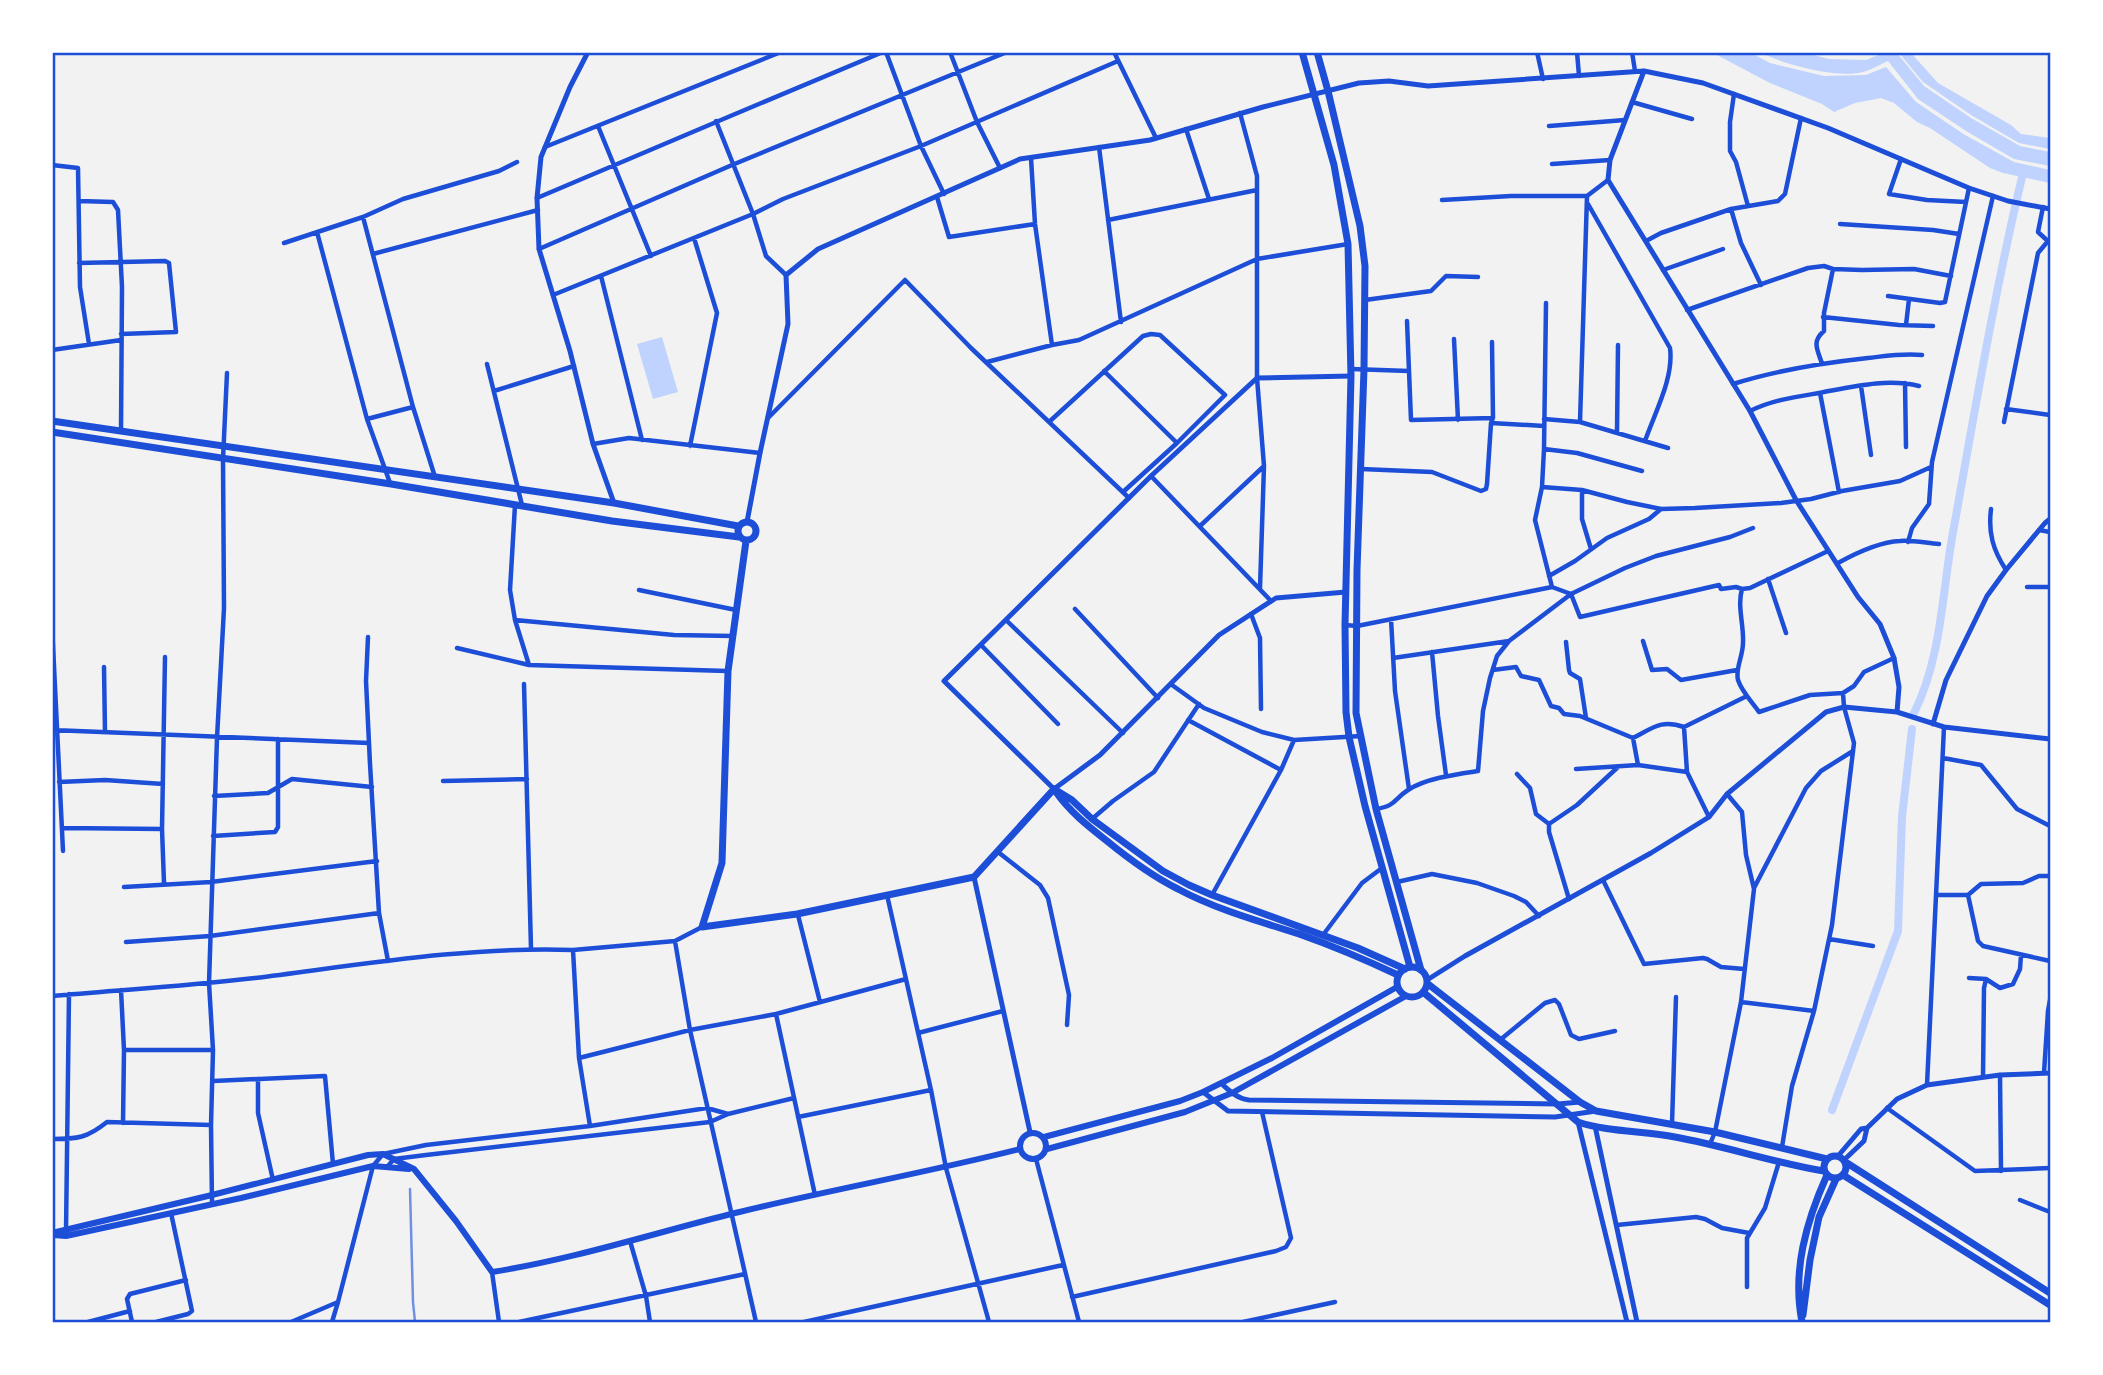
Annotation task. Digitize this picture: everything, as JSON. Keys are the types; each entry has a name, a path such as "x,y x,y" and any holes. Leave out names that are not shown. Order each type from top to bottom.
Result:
{"main road":[{"path":"1302,52 1334,165 1348,244 1351,372 1345,625 1346,712 1349,737 1408,968"},
{"path":"1317,52 1362,239 1365,266 1356,703 1376,809 1421,970 1427,982 1499,1040 1595,1111 1715,1132 1827,1159 1843,1160 2050,1293"},
{"path":"52,421 614,503 738,526 747,522 755,527 756,532 754,537 743,539 612,521 52,432"},
{"path":"738,526 737,532 743,539 728,671 722,863 702,927 797,914 974,877 1054,789"},
{"path":"1054,789 1163,871 1212,895 1408,968 1421,970"},
{"path":"1054,789 1066,807 1103,838 1154,876 1180,891 1363,958 1398,975"},
{"path":"1398,975 1408,968"},
{"path":"1398,975 1397,987 1406,996"},
{"path":"1047,1149 1185,1112 1232,1093 1406,996 1418,996 1427,982"},
{"path":"1044,1137 1180,1101 1203,1092 1272,1058 1397,987"},
{"path":"1423,992 1578,1122 1710,1144 1840,1177 2050,1305"},
{"path":"1030,1132 1038,1132 1044,1137 1047,1149 1043,1156 1036,1159 1026,1157 1020,1149 1021,1138 1030,1132"},
{"path":"66,1233 368,1155 383,1154 414,1170 492,1272 532,1265 733,1214 946,1168 1020,1149"},
{"path":"1827,1159 1824,1167 1826,1173 1808,1222 1800,1263 1797,1298 1802,1322 1819,1217 1840,1177 1847,1170 1843,1160"},
{"path":"52,1234 171,1213 373,1166 414,1170"}],"street":[{"path":"588,52 570,86 541,157 537,198 539,249 574,366 593,444 614,503"},
{"path":"545,147 781,52"},
{"path":"537,198 885,52 940,195 948,237 1035,224"},
{"path":"950,52 1000,168"},
{"path":"539,249 732,165 1007,52"},
{"path":"1114,52 1156,138"},
{"path":"1537,52 1543,79"},
{"path":"1577,52 1579,76"},
{"path":"1632,52 1635,71"},
{"path":"553,295 753,214 783,198 922,146 1118,61"},
{"path":"1644,71 1610,160 1608,180 1749,411 1796,500 1858,597 1880,624 1894,658 1899,687 1896,712"},
{"path":"786,275 818,249 1020,159 1156,138 1240,113 1359,83 1389,80 1428,86 1644,71 1703,83 1801,118 1969,188 2008,201 2044,207 2039,232 2049,242 2038,253 2004,422"},
{"path":"1734,94 1730,151 1736,162 1748,206"},
{"path":"1632,102 1692,119"},
{"path":"1240,113 1257,176 1257,378 1264,466 1260,588"},
{"path":"1646,241 1661,233 1731,209 1778,201 1785,194 1801,118"},
{"path":"1549,125 1625,120"},
{"path":"716,121 753,214 766,256 786,275 788,324 747,522"},
{"path":"597,126 651,256"},
{"path":"1186,129 1209,200"},
{"path":"1100,148 1121,322"},
{"path":"1031,158 1035,224 1052,345"},
{"path":"1900,159 1889,194 1966,202"},
{"path":"1552,164 1610,160"},
{"path":"284,243 363,217 403,199 499,171 517,162"},
{"path":"52,165 78,168 80,287 89,344"},
{"path":"1442,200 1587,196 1608,180"},
{"path":"1888,296 1945,302 1969,188"},
{"path":"1108,220 1257,190"},
{"path":"1580,422 1587,196"},
{"path":"1908,542 1912,528 1929,504 1931,467 1993,196"},
{"path":"79,201 113,202 117,205 121,430"},
{"path":"1588,204 1670,348 1671,360 1666,383 1645,441"},
{"path":"1731,209 1741,243 1761,285"},
{"path":"373,254 538,210"},
{"path":"363,217 413,407 435,478"},
{"path":"1840,224 1959,234"},
{"path":"317,232 367,419 391,484"},
{"path":"690,446 717,313 694,238"},
{"path":"987,362 1079,340 1257,259 1348,244"},
{"path":"1663,270 1723,249"},
{"path":"52,349 121,337 176,332 169,263 79,263"},
{"path":"1687,310 1808,268 1824,266 1833,270 1914,269 1951,276"},
{"path":"1822,364 1815,342 1824,331 1823,317 1833,270"},
{"path":"601,275 642,440"},
{"path":"1365,300 1431,290 1446,276 1478,277"},
{"path":"767,419 905,280 1129,498"},
{"path":"1906,325 1909,299"},
{"path":"1546,303 1544,449 1542,487 1535,520 1552,587"},
{"path":"1823,317 1933,326"},
{"path":"1407,321 1411,420 1492,421 1544,426"},
{"path":"1049,422 1143,336 1151,334 1160,335 1225,396 1123,492"},
{"path":"1454,339 1458,420"},
{"path":"1361,469 1424,471 1481,491 1486,489 1492,421 1492,342"},
{"path":"1617,432 1618,345"},
{"path":"1733,384 1757,376 1822,364 1897,354 1922,355"},
{"path":"487,364 518,489 519,505 510,590 515,620 529,665"},
{"path":"494,391 574,366"},
{"path":"1346,592 1276,598 1219,635 1100,755 1054,789 944,681 1129,498 1257,378 1364,369 1409,371"},
{"path":"1104,372 1177,443"},
{"path":"212,1204 213,1050 209,983 214,796 225,608 223,459 227,373"},
{"path":"1749,411 1769,402 1861,386 1905,383 1919,386"},
{"path":"1905,383 1906,447"},
{"path":"1861,386 1871,455"},
{"path":"1820,393 1839,492"},
{"path":"367,419 413,407"},
{"path":"2007,409 2050,415"},
{"path":"1543,419 1580,422 1668,448"},
{"path":"593,444 629,438 760,453"},
{"path":"1544,449 1577,453 1642,471"},
{"path":"1200,526 1264,466"},
{"path":"1542,487 1581,490 1661,509 1780,503 1900,481 1931,467"},
{"path":"1151,477 1271,601"},
{"path":"1581,490 1582,519 1591,549"},
{"path":"1549,576 1607,538 1649,519 1661,509"},
{"path":"1991,509 1989,528 1998,558 2006,570"},
{"path":"1933,724 1946,680 1987,596 2050,519"},
{"path":"1376,809 1390,807 1409,789 1447,775 1478,771 1483,711 1497,656 1509,640 1571,594 1656,556 1730,537 1753,527"},
{"path":"2039,530 2050,532"},
{"path":"1838,564 1854,554 1883,544 1939,544"},
{"path":"1345,625 1357,626 1552,587 1571,594 1580,617 1719,585 1721,589 1750,588 1828,551"},
{"path":"1768,579 1786,632"},
{"path":"2027,587 2050,587"},
{"path":"1742,589 1740,597 1744,642 1742,660 1737,670 1738,680 1759,712 1810,695 1843,693 1854,686 1864,672 1894,658"},
{"path":"639,590 736,610"},
{"path":"1075,609 1158,698"},
{"path":"1251,614 1260,638 1261,709"},
{"path":"1391,619 1395,691 1409,789"},
{"path":"515,620 674,635 733,636"},
{"path":"1006,620 1123,733"},
{"path":"52,625 55,730 63,851"},
{"path":"368,637 366,681 379,913 388,961"},
{"path":"1393,658 1509,640"},
{"path":"1643,641 1652,670 1667,669 1681,680 1737,670"},
{"path":"1566,642 1569,670 1580,679 1586,718"},
{"path":"981,645 1058,723"},
{"path":"457,648 529,665 728,671"},
{"path":"1432,652 1447,775"},
{"path":"163,884 165,657"},
{"path":"104,667 105,732"},
{"path":"1493,670 1516,667 1521,676 1539,680 1551,706 1559,708 1564,714 1586,718 1633,738"},
{"path":"524,684 531,948"},
{"path":"1172,684 1205,708 1262,732 1294,740 1361,736"},
{"path":"1782,1148 1792,1086 1814,1011 1829,939 1854,743 1843,693"},
{"path":"1633,738 1662,723 1684,727 1747,696"},
{"path":"1092,819 1154,772 1199,704"},
{"path":"1427,982 1709,817 1727,794 1826,712 1844,707 1896,712 1944,727 2050,739"},
{"path":"1188,720 1281,769"},
{"path":"1684,727 1687,772 1709,817"},
{"path":"1927,1085 1944,727"},
{"path":"55,730 369,743"},
{"path":"1633,738 1638,765"},
{"path":"213,836 275,832 278,827 278,739"},
{"path":"1212,895 1294,740"},
{"path":"1710,1144 1715,1132 1741,1002 1754,889 1806,788 1821,771 1853,751"},
{"path":"1943,758 1981,765 2017,809 2050,826"},
{"path":"1576,769 1638,765 1687,772"},
{"path":"1549,824 1577,805 1619,766"},
{"path":"1517,774 1530,788 1536,814 1549,824"},
{"path":"214,796 268,793 292,779 372,787"},
{"path":"443,781 527,779"},
{"path":"59,782 105,780 163,784"},
{"path":"1727,794 1742,813 1746,855 1754,889"},
{"path":"1549,824 1569,899"},
{"path":"61,828 162,829"},
{"path":"998,852 1040,885 1048,898 1069,995 1068,1025"},
{"path":"124,887 211,882 377,861"},
{"path":"1323,935 1362,883 1382,868"},
{"path":"1397,881 1432,874 1476,883 1526,902 1539,916"},
{"path":"1936,895 1968,895 1981,884 2023,883 2039,876 2050,876"},
{"path":"974,877 1030,1132"},
{"path":"1603,880 1644,964 1703,958 1721,967 1744,969"},
{"path":"886,894 946,1168 989,1322"},
{"path":"1968,895 1978,941 1983,946 2050,961"},
{"path":"127,942 210,936 379,913"},
{"path":"797,914 820,1002"},
{"path":"52,996 209,983 388,961 531,948 573,950 675,941 702,927"},
{"path":"1829,939 1873,946"},
{"path":"675,941 690,1030 756,1322"},
{"path":"573,950 579,1058 590,1126"},
{"path":"1969,978 1986,979 2000,988 2013,984 2020,969 2021,955"},
{"path":"579,1058 690,1030 776,1014 906,979"},
{"path":"1983,1077 1986,979"},
{"path":"121,990 123,1123"},
{"path":"66,1233 69,995"},
{"path":"1672,1124 1676,997"},
{"path":"1499,1040 1545,1003 1555,1000 1574,1038 1615,1031"},
{"path":"1843,1160 1861,1129 1867,1128 1897,1099 1927,1085 2000,1075 2047,1073 2050,1000"},
{"path":"1741,1002 1814,1011"},
{"path":"918,1033 1003,1011"},
{"path":"776,1014 815,1196"},
{"path":"124,1051 213,1050"},
{"path":"2000,1075 2001,1171"},
{"path":"212,1081 325,1076 333,1164"},
{"path":"258,1079 258,1113 273,1180"},
{"path":"1220,1083 1232,1093 1250,1100 1558,1104 1580,1102"},
{"path":"798,1117 931,1090"},
{"path":"1203,1092 1228,1111 1555,1117 1595,1111"},
{"path":"386,1167 394,1159 710,1122 728,1114 794,1098"},
{"path":"1363,1113 1365,1101"},
{"path":"332,1322 373,1166 383,1154 426,1145 590,1126 707,1108 728,1114"},
{"path":"1886,1108 1975,1171 2050,1168"},
{"path":"1072,1297 1286,1247 1291,1238 1262,1112"},
{"path":"52,1139 91,1135 107,1122 211,1125"},
{"path":"1578,1122 1627,1322"},
{"path":"1595,1126 1637,1322"},
{"path":"1036,1159 1079,1322"},
{"path":"1747,1287 1747,1238 1765,1208 1779,1160"},
{"path":"2020,1200 2050,1212"},
{"path":"156,1322 192,1311 171,1213"},
{"path":"1617,1225 1696,1217 1722,1228 1749,1233"},
{"path":"630,1240 646,1296 650,1322"},
{"path":"804,1322 1063,1265"},
{"path":"492,1272 499,1322"},
{"path":"519,1322 745,1274"},
{"path":"132,1322 127,1300 130,1294 186,1280"},
{"path":"291,1322 338,1302"},
{"path":"1243,1322 1335,1302"},
{"path":"88,1322 130,1311"},
{"path":"549,1316 551,1322"}],"water":[{"path":"1713,53 1751,53 1770,63 1824,76 1866,75 1886,67 1916,102 1965,135 2014,162 2050,170 2050,183 1990,168 1917,122 1894,103 1881,98 1855,103 1834,112"},
{"path":"1762,53 1806,53 1829,59 1866,60 1883,53 1897,53 1924,86 1971,118 2020,146 2050,152 2050,166 2014,159 1966,131 1918,99 1888,61 1863,72 1840,74 1797,66"},
{"path":"1899,53 1911,53 1938,83 2011,125 2021,134 2050,138 2050,149 2019,143 1971,115 1923,82"},
{"path":"662,337 678,392 653,399 637,344"}],"waterway":[{"path":"1914,713 1930,671 1935,649 1985,355 2023,173"},
{"path":"1832,1110 1898,931 1902,817 1912,729"}],"railway":[{"path":"410,1189 415,1322"}]}
